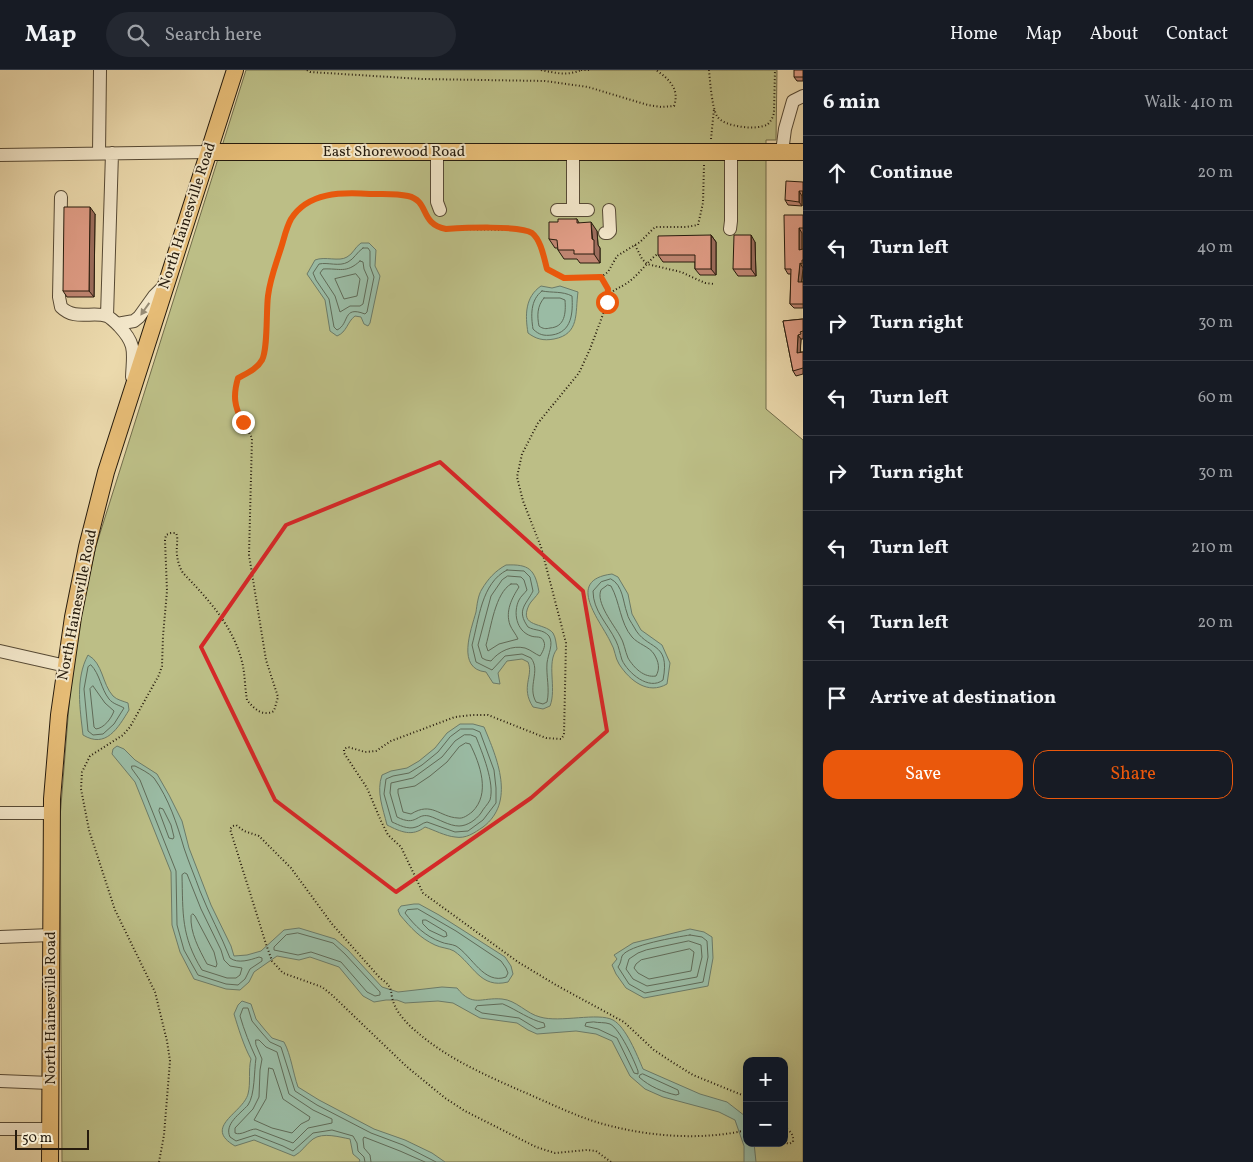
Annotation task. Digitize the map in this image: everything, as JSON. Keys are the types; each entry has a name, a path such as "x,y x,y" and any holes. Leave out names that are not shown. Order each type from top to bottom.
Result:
{"main road":[{"name":"North Hainesville Road","path":"50,1162 52,813 59,715 73,617 106,472 235,70"},
{"name":"East Shorewood Road","path":"209,152 791,152"}],"street":[{"path":"100,70 106,153 112,320 130,339 133,349 131,396"},
{"path":"791,152 785,129 792,101 803,96"},
{"name":"East Shorewood Road","path":"0,155 209,152"},
{"path":"437,152 437,202 440,210"},
{"path":"573,152 573,210"},
{"path":"730,229 731,152"},
{"path":"61,197 59,297 61,307 74,314 112,320 134,321 140,317 154,296 167,282"},
{"path":"557,210 588,210"},
{"path":"605,234 608,234 610,231 610,210"},
{"path":"0,651 66,666"},
{"path":"0,813 52,813"},
{"path":"0,937 51,935"},
{"path":"0,1081 50,1083"},
{"path":"0,1129 50,1129"}],"path":[{"path":"307,70 310,72 422,78 545,81 588,87 648,105 674,106 676,95 672,84 656,70"},
{"path":"541,70 565,74 589,70"},
{"path":"709,70 714,109 718,119 728,125 760,127 768,124 774,114 775,70"},
{"path":"158,1162 164,1135 170,1061 167,1041 155,992 115,910 97,859 81,789 82,772 90,756 123,735 130,727 159,676 162,666 162,636 167,591 165,540 166,535 171,533 176,533 178,537 177,556 183,573 223,617 235,642 242,664 247,700 260,712 270,713 274,711 278,697 266,660 249,555 252,438 236,411 234,398 238,378 258,367 263,359 266,349 268,294 271,279 292,217 307,204 328,194 362,193 409,196 419,202 431,224 437,228 523,230 532,233 537,239 547,269 557,276 575,279 601,277 608,272 617,256 635,245 655,227 698,224 702,214 704,184"},
{"path":"635,245 642,259 647,264 681,272 705,284 714,284"},
{"path":"663,251 658,253 624,285 612,291 608,296 579,373 538,423 522,454 517,477 523,501 541,547 566,643 564,735 561,739 546,738 488,715 472,715 455,717 391,741 376,750 365,752 348,747 344,749 344,753 367,788 380,821 388,835 401,847 423,893 518,962 624,1022 654,1050 672,1062 693,1075 743,1095"},
{"path":"601,277 606,283 608,296"},
{"path":"611,1162 596,1151 579,1150 555,1153 536,1147 465,1111 445,1098 406,1066 332,994 322,987 283,973 272,961 230,829 236,825 244,831 259,836 272,848 291,868 342,936 374,972 391,987 396,1009 416,1032 468,1066 596,1122 615,1127 649,1134 694,1135 743,1131"},
{"path":"788,1130 794,1136 793,1142 788,1144"}],"highlighted area":[{"path":"440,462 583,591 607,731 531,798 396,892 275,800 201,647 286,525"}],"green space":[{"path":"246,70 777,70 776,140 766,140 766,409 803,440 803,1162 62,1162 60,818 71,680 84,599 96,546"}],"water":[{"path":"361,243 369,243 376,250 375,266 380,276 370,323 368,326 364,324 361,317 355,316 343,332 337,336 330,331 325,300 307,274 315,260 347,257"},
{"path":"541,286 552,288 560,286 578,292 575,322 568,332 554,339 543,340 528,333 527,307 532,295"},
{"path":"506,565 525,567 533,573 539,592 529,605 527,618 534,624 553,633 555,639 557,649 552,661 552,699 550,706 543,709 533,707 529,700 527,688 528,662 522,659 507,661 498,673 500,684 493,683 486,672 477,669 471,664 468,656 469,638 480,594 484,585 492,576"},
{"path":"612,574 618,577 628,594 632,614 641,630 662,645 670,663 667,684 653,688 646,687 628,676 618,662 612,645 594,613 588,593 590,584 598,578"},
{"path":"88,655 100,668 109,691 113,696 128,703 129,710 116,730 105,738 98,740 83,735 80,684 81,674"},
{"path":"460,724 473,724 484,727 494,752 501,779 501,793 499,805 493,817 483,827 463,837 447,835 425,827 411,833 397,830 387,825 380,794 382,775 407,768 419,761 435,748 447,733"},
{"path":"117,746 124,749 135,760 157,774 182,821 189,848 211,905 234,956 261,951 284,930 299,928 335,939 348,950 382,987 398,992 442,987 457,988 473,1000 507,1000 531,1013 548,1019 598,1017 613,1020 627,1035 643,1069 700,1094 727,1102 743,1114 743,1143 735,1120 719,1112 663,1097 645,1089 630,1076 612,1041 596,1034 576,1031 537,1034 517,1023 480,1018 453,1003 438,1001 405,1003 397,1000 374,1002 363,996 339,967 310,957 299,960 277,956 254,972 249,982 240,990 226,989 194,979 180,952 172,925 171,872 135,782 112,754 113,749"},
{"path":"419,904 439,915 505,957 511,966 513,974 508,982 498,983 484,979 454,951 435,945 420,936 404,920 398,910 401,906"},
{"path":"690,929 704,932 712,937 713,958 708,986 644,998 626,988 612,965 617,959 614,955 633,943"},
{"path":"242,1001 251,1004 256,1019 272,1038 284,1042 298,1087 374,1129 405,1140 432,1153 445,1162 359,1162 360,1160 353,1154 350,1139 331,1136 321,1136 313,1139 294,1156 254,1140 235,1146 226,1139 222,1133 223,1126 245,1101 249,1090 251,1059 234,1014"},
{"path":"744,1147 754,1147 756,1162 744,1162"}],"building":[{"path":"794,70 803,70 803,77 794,77"},
{"path":"786,181 803,182 803,191 799,191 799,202 785,200"},
{"path":"64,207 90,207 89,291 63,291"},
{"path":"784,215 803,215 803,228 799,228 799,250 803,249 803,260 802,264 800,263 798,282 803,282 803,304 790,304 791,269 785,269"},
{"path":"558,219 577,219 577,223 591,222 594,254 574,254 574,250 558,250 557,240 549,239 549,222 558,222"},
{"path":"711,235 711,269 695,269 695,255 658,255 658,236"},
{"path":"734,235 751,235 751,269 733,269"},
{"path":"803,319 803,331 798,335 797,353 803,352 803,368 793,371 783,321"}],"route":[{"path":"243,422 236,411 235,388 238,378 258,367 263,359 266,349 268,294 288,226 292,217 307,204 328,194 362,193 409,196 419,202 431,224 437,228 511,229 532,233 537,239 547,269 557,276 564,278 601,277 608,289 607,302"}]}
